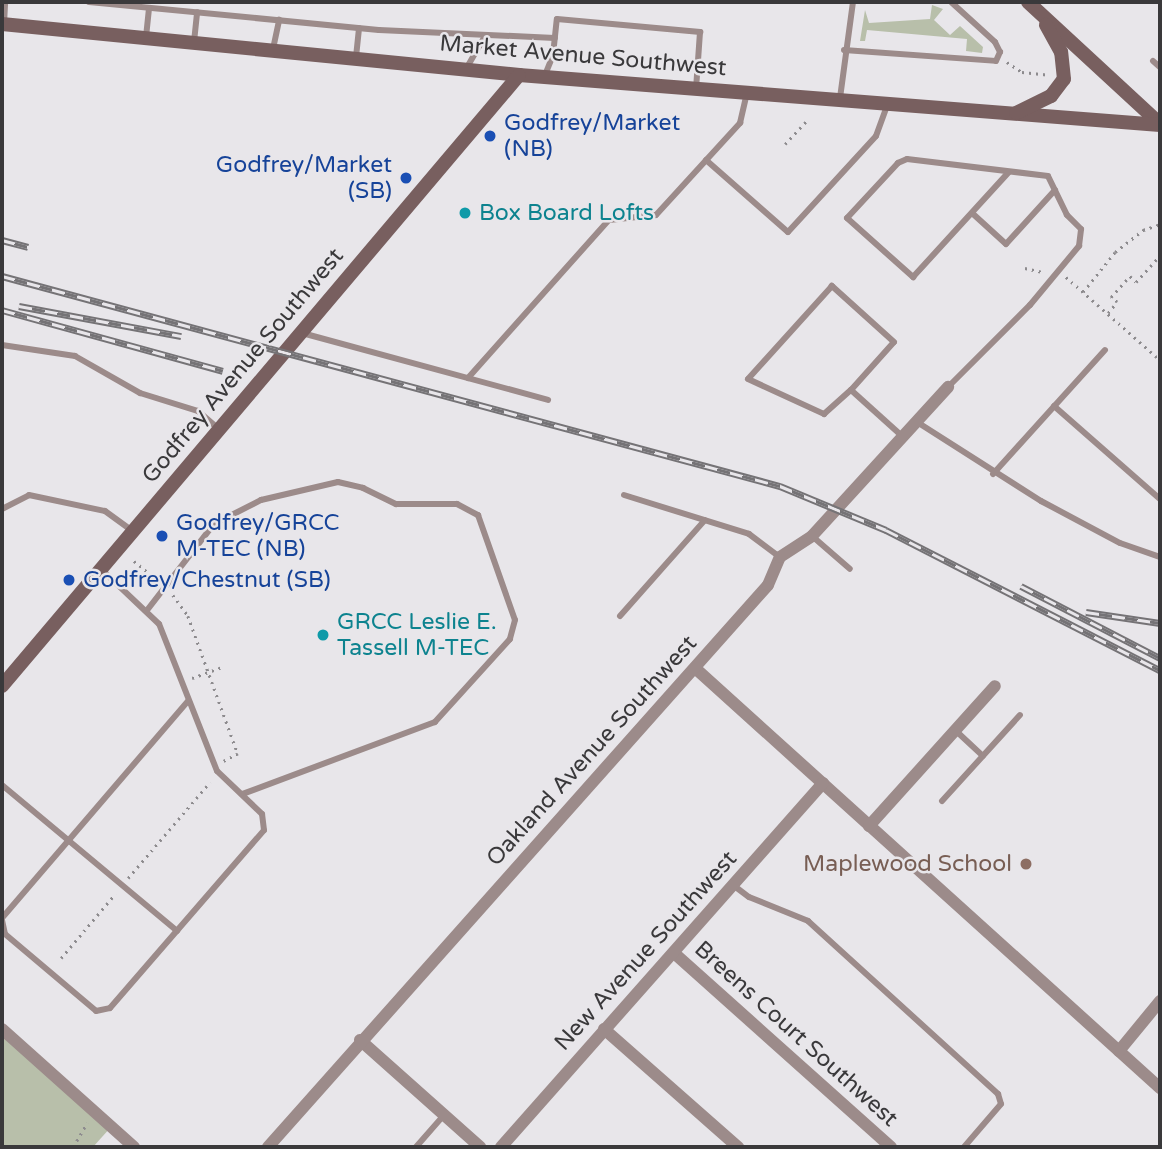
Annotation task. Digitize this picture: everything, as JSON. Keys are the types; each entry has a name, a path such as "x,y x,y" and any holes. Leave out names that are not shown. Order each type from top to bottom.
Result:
{"main road":[{"path":"1027,2 1160,125"},
{"path":"1015,114 1051,96 1064,79 1061,52 1040,13"},
{"name":"Market Avenue Southwest","path":"3,24 519,75 1160,125"},
{"name":"Godfrey Avenue Southwest","path":"2,686 519,75"}],"street":[{"path":"780,557 812,536 948,387"},
{"name":"Oakland Avenue Southwest","path":"268,1147 360,1040 768,585 780,557"},
{"path":"695,668 1160,1088"},
{"path":"869,826 995,686"},
{"name":"New Avenue Southwest","path":"501,1147 822,783"},
{"name":"Breens Court Southwest","path":"674,953 891,1147"},
{"path":"1119,1051 1160,1001"},
{"path":"2,1028 134,1147"},
{"path":"604,1029 738,1147"},
{"path":"360,1040 480,1147"}],"lane":[{"path":"3,24 5,2"},
{"path":"89,2 359,28 555,38"},
{"path":"840,100 844,50 853,2"},
{"path":"844,50 991,62 999,55 995,41 951,2"},
{"path":"146,38 149,8"},
{"path":"194,43 197,12"},
{"path":"544,77 555,38 557,19 700,32 696,89"},
{"path":"273,51 279,20"},
{"path":"356,59 359,28"},
{"path":"466,70 486,35"},
{"path":"1153,61 1160,67"},
{"path":"468,378 609,220 656,215 740,123 747,93"},
{"path":"706,160 788,232 876,136 888,104"},
{"path":"948,387 1030,305 1079,246 1083,234 1048,176 907,159 898,163 847,218 913,277 1009,172"},
{"path":"972,213 1006,244 1055,190"},
{"path":"832,286 894,342 851,390 824,414 748,379 832,286"},
{"path":"300,332 548,400"},
{"path":"2,345 75,356 140,393 198,411 219,429"},
{"path":"993,474 1105,350"},
{"path":"851,390 902,436"},
{"path":"1054,407 1160,499"},
{"path":"916,421 993,474 1099,533 1160,557"},
{"path":"148,609 214,524 261,500 338,482 363,488 396,504 457,504 478,515 515,620 510,639 435,722 242,794"},
{"path":"2,509 30,495 105,511 133,531"},
{"path":"624,495 749,534 780,557"},
{"path":"620,616 705,520"},
{"path":"812,536 850,569"},
{"path":"101,568 148,609 167,638 188,701 218,771 262,814 264,830 110,1008 96,1011 5,933 2,919 188,701"},
{"path":"942,801 1020,715"},
{"path":"955,730 983,756"},
{"path":"2,785 177,931"},
{"path":"733,885 749,897 808,921 998,1094 1001,1104 964,1147"},
{"path":"416,1147 443,1115"}],"path":[{"path":"999,55 1022,72 1050,75"},
{"path":"785,144 807,120"},
{"path":"1083,292 1115,252 1143,230 1160,224"},
{"path":"1107,313 1117,302 1111,297 1130,276 1136,282 1160,255"},
{"path":"1025,268 1045,272"},
{"path":"1066,277 1160,360"},
{"path":"134,561 159,582"},
{"path":"173,595 188,616 238,754 223,763"},
{"path":"182,682 223,667"},
{"path":"133,873 210,782"},
{"path":"61,958 116,892"},
{"path":"73,1147 96,1113"}],"green space":[{"path":"932,5 943,9 934,20 950,35 960,26 983,47 982,53 966,51 967,39 867,30 865,41 860,41 865,10 869,23 930,19"},
{"path":"2,1029 111,1127 93,1147 2,1147"}],"railway":[{"path":"2,240 28,247"},
{"path":"2,276 780,486 886,530 1160,670"},
{"path":"19,306 181,336"},
{"path":"2,310 223,371"},
{"path":"1021,586 1160,658"},
{"path":"1086,612 1160,623"}],"place":[{"name":"Godfrey/Market (NB)","path":"490,136"},
{"name":"Godfrey/Market (SB)","path":"406,178"},
{"name":"Box Board Lofts","path":"465,213"},
{"name":"Godfrey/GRCC M-TEC (NB)","path":"162,536"},
{"name":"Godfrey/Chestnut (SB)","path":"69,580"},
{"name":"GRCC Leslie E. Tassell M-TEC","path":"323,635"},
{"name":"Maplewood School","path":"1026,864"}]}
